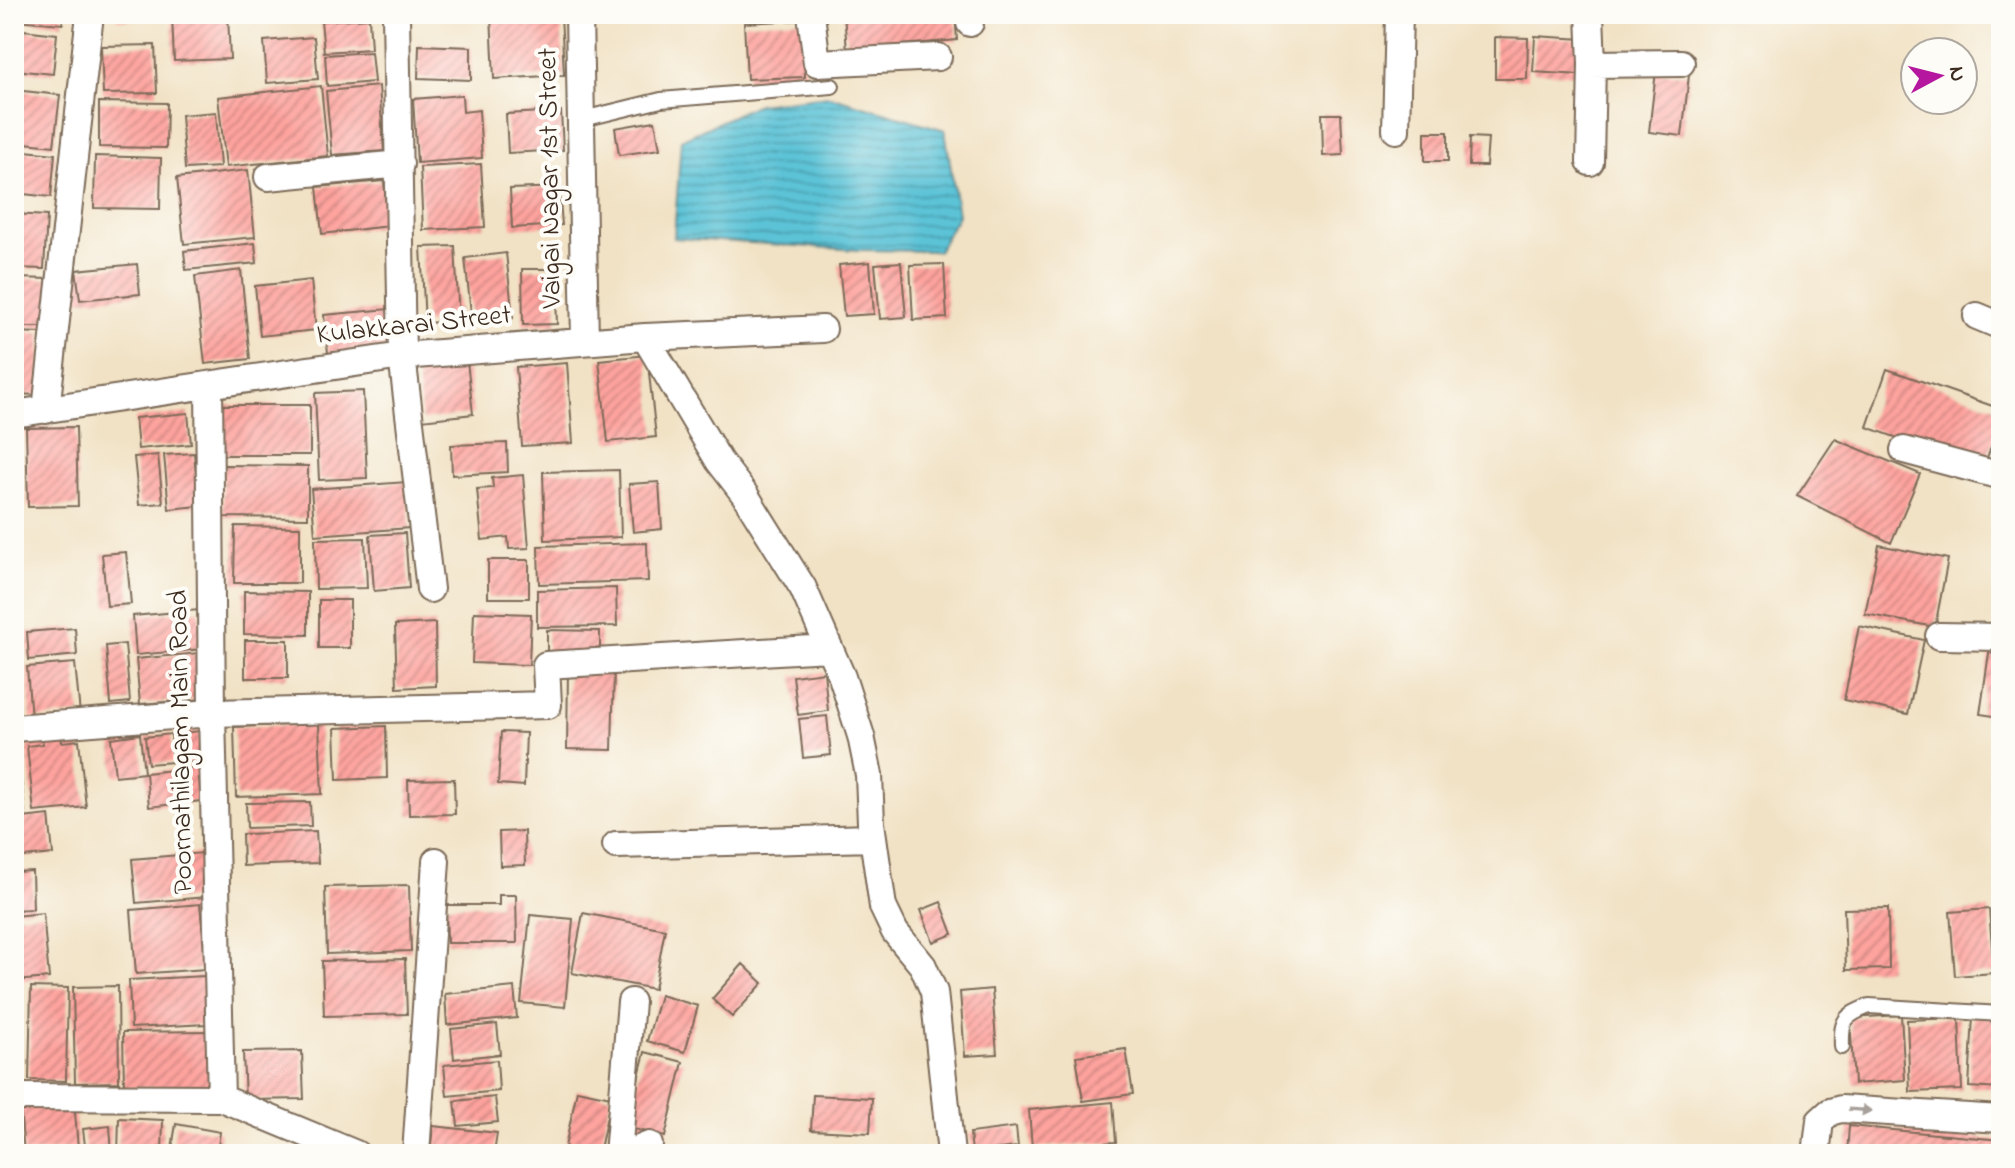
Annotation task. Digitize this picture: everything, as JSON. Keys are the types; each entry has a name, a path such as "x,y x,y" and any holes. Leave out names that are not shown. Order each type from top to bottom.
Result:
{"street":[{"path":"46,410 90,14"},
{"path":"396,14 402,356 430,589"},
{"name":"Vaigai Nagar 1st Street","path":"579,14 585,341"},
{"path":"811,14 817,63 938,57"},
{"path":"1396,130 1399,14"},
{"path":"1590,14 1590,162"},
{"path":"1592,64 1681,63"},
{"path":"268,177 400,164"},
{"name":"Kulakkarai Street","path":"14,414 402,356 645,337 823,329"},
{"path":"645,337 719,461 745,495 803,588 842,677 861,736 869,775 873,838 883,907 895,932 923,966 934,992 951,1154"},
{"name":"Poornathilagam Main Road","path":"209,385 212,713 221,1098"},
{"path":"1904,450 2001,476"},
{"path":"1939,636 2001,637"},
{"path":"14,728 212,713 548,705 546,665 829,648"},
{"path":"616,845 873,838"},
{"path":"416,1154 436,861"},
{"path":"618,1154 631,1002"},
{"path":"14,1097 221,1098 356,1154"},
{"path":"1816,1154 1820,1121 1830,1112 1841,1109 2001,1119"}],"lane":[{"path":"583,119 661,100 832,86"},
{"path":"1842,1047 1841,1027 1850,1013 1869,1006 2001,1014"}],"water":[{"path":"829,96 945,130 958,215 938,251 860,250 674,238 681,140 758,104"}],"building":[{"path":"14,14 63,14 63,24 14,20"},
{"path":"117,14 165,14 165,19 117,20"},
{"path":"491,14 561,14 564,75 494,79"},
{"path":"844,14 955,14 957,40 847,50"},
{"path":"228,15 230,59 174,61 172,16"},
{"path":"369,18 371,49 324,52 321,21"},
{"path":"803,20 805,77 747,79 744,23"},
{"path":"14,29 57,34 53,74 14,70"},
{"path":"1535,36 1583,39 1581,75 1533,72"},
{"path":"314,37 318,79 267,83 264,41"},
{"path":"1495,37 1528,38 1527,79 1495,79"},
{"path":"155,45 157,93 103,94 101,46"},
{"path":"419,45 471,47 471,80 418,78"},
{"path":"371,52 374,82 327,86 325,55"},
{"path":"1656,71 1689,75 1682,136 1649,132"},
{"path":"321,86 328,156 226,167 218,97"},
{"path":"379,86 384,151 332,155 326,91"},
{"path":"14,90 60,95 54,146 14,142"},
{"path":"462,95 463,112 479,110 482,158 417,163 413,99"},
{"path":"99,102 167,103 166,148 99,147"},
{"path":"561,111 563,150 508,153 506,114"},
{"path":"216,112 220,167 185,169 181,115"},
{"path":"1322,114 1341,114 1343,155 1323,156"},
{"path":"655,121 660,149 619,155 615,128"},
{"path":"1425,132 1448,132 1448,161 1425,161"},
{"path":"1470,137 1488,138 1486,166 1469,166"},
{"path":"14,150 55,154 51,197 14,193"},
{"path":"95,156 161,158 160,209 94,208"},
{"path":"481,164 485,227 423,230 420,167"},
{"path":"248,170 255,237 184,244 177,178"},
{"path":"384,181 388,226 322,234 317,187"},
{"path":"559,187 562,225 512,228 510,189"},
{"path":"14,214 47,216 44,269 14,268"},
{"path":"255,243 257,263 186,270 184,251"},
{"path":"455,246 459,321 425,323 421,247"},
{"path":"506,253 513,318 472,322 465,258"},
{"path":"870,262 874,314 844,316 839,265"},
{"path":"901,262 906,317 880,319 875,264"},
{"path":"137,264 140,294 80,300 76,270"},
{"path":"944,264 947,318 913,320 910,265"},
{"path":"522,269 555,269 557,324 523,325"},
{"path":"241,270 250,359 205,364 195,276"},
{"path":"14,278 51,279 50,327 14,327"},
{"path":"311,280 316,330 260,336 255,286"},
{"path":"389,309 393,346 328,353 324,315"},
{"path":"14,332 41,333 39,395 14,394"},
{"path":"647,355 656,437 608,442 599,360"},
{"path":"467,361 473,414 422,420 416,366"},
{"path":"567,363 573,443 522,446 516,367"},
{"path":"1887,369 2001,409 2001,419 1983,469 1867,427"},
{"path":"363,391 367,478 319,480 315,393"},
{"path":"222,405 310,405 310,455 222,455"},
{"path":"188,413 191,444 138,449 135,418"},
{"path":"76,427 78,506 28,507 26,428"},
{"path":"1835,439 1920,474 1891,543 1797,496"},
{"path":"507,443 508,472 452,475 451,445"},
{"path":"194,453 199,506 169,509 164,455"},
{"path":"158,455 163,503 139,505 134,457"},
{"path":"223,465 308,466 308,518 223,517"},
{"path":"619,470 621,537 545,540 543,472"},
{"path":"523,475 529,548 509,549 508,537 482,540 477,489 493,488 492,478"},
{"path":"407,482 410,528 315,535 311,489"},
{"path":"659,482 662,529 633,532 629,484"},
{"path":"235,526 300,527 300,583 234,583"},
{"path":"405,533 409,588 374,591 370,535"},
{"path":"365,538 367,588 316,589 315,539"},
{"path":"647,543 648,581 539,584 538,546"},
{"path":"1879,545 1948,559 1935,627 1865,614"},
{"path":"126,552 131,604 107,606 102,554"},
{"path":"488,560 529,560 529,598 488,598"},
{"path":"616,588 617,626 537,627 537,590"},
{"path":"244,591 308,592 308,635 244,634"},
{"path":"319,600 350,600 350,648 319,648"},
{"path":"199,610 203,649 136,655 133,616"},
{"path":"474,612 531,614 529,665 472,663"},
{"path":"435,623 436,686 397,688 395,625"},
{"path":"1859,626 1924,640 1908,714 1844,700"},
{"path":"75,628 77,655 29,660 27,632"},
{"path":"547,630 600,631 600,657 547,656"},
{"path":"245,640 288,640 288,678 245,678"},
{"path":"125,644 130,702 111,704 106,646"},
{"path":"199,653 203,699 140,704 136,659"},
{"path":"1989,653 2001,655 2001,717 1980,714"},
{"path":"75,663 80,714 31,719 27,667"},
{"path":"568,668 614,669 612,750 567,749"},
{"path":"824,672 828,711 798,715 793,676"},
{"path":"827,716 831,755 803,758 799,719"},
{"path":"319,724 322,794 236,797 234,727"},
{"path":"386,726 387,778 337,780 335,728"},
{"path":"199,731 202,761 178,764 175,734"},
{"path":"501,732 526,733 524,786 498,784"},
{"path":"140,734 144,773 115,776 111,738"},
{"path":"171,734 173,762 148,764 145,737"},
{"path":"61,736 62,742 79,740 86,807 34,812 27,746 43,744 42,738"},
{"path":"14,744 17,744 25,815 14,816"},
{"path":"198,767 201,801 149,807 146,773"},
{"path":"454,779 455,814 409,815 408,780"},
{"path":"310,802 311,826 247,828 246,803"},
{"path":"49,815 53,854 14,858 14,819"},
{"path":"316,831 318,863 243,866 242,834"},
{"path":"524,831 525,865 500,866 499,832"},
{"path":"203,853 207,897 136,903 132,859"},
{"path":"32,871 33,909 14,910 14,872"},
{"path":"409,885 411,951 327,954 325,887"},
{"path":"499,895 516,895 517,943 447,943 446,905 499,905"},
{"path":"941,902 953,934 933,942 921,910"},
{"path":"200,904 206,969 136,974 131,910"},
{"path":"1888,908 1889,969 1846,970 1844,909"},
{"path":"1989,909 1994,973 1955,976 1950,912"},
{"path":"43,913 49,978 14,981 14,916"},
{"path":"583,913 665,929 654,989 572,973"},
{"path":"530,915 573,919 565,1007 521,1003"},
{"path":"405,959 407,1014 324,1016 322,961"},
{"path":"743,964 763,983 732,1017 712,999"},
{"path":"205,976 207,1024 131,1028 129,980"},
{"path":"118,986 119,1082 75,1083 73,987"},
{"path":"31,987 68,988 66,1081 29,1080"},
{"path":"514,987 517,1018 447,1025 445,994"},
{"path":"992,989 997,1054 965,1056 960,992"},
{"path":"660,995 698,1006 685,1052 647,1041"},
{"path":"1901,1015 1905,1080 1854,1084 1850,1018"},
{"path":"1973,1016 2001,1018 2001,1089 1969,1087"},
{"path":"1959,1018 1962,1090 1910,1092 1907,1020"},
{"path":"497,1024 500,1054 454,1059 451,1029"},
{"path":"211,1031 212,1086 124,1088 123,1032"},
{"path":"1126,1049 1133,1094 1083,1101 1076,1056"},
{"path":"302,1051 304,1099 245,1100 243,1052"},
{"path":"645,1052 683,1062 665,1137 626,1127"},
{"path":"497,1060 499,1091 447,1096 444,1065"},
{"path":"577,1090 611,1097 599,1154 565,1147"},
{"path":"813,1095 872,1098 870,1133 811,1130"},
{"path":"495,1097 498,1122 458,1126 455,1101"},
{"path":"74,1101 78,1148 24,1154 20,1106"},
{"path":"1113,1102 1116,1142 1032,1148 1029,1110"},
{"path":"119,1118 163,1120 162,1154 118,1154"},
{"path":"176,1124 220,1132 217,1154 171,1154"},
{"path":"110,1126 112,1154 86,1154 83,1129"},
{"path":"433,1126 497,1133 494,1154 430,1154"},
{"path":"1849,1126 2001,1140 2001,1154 1847,1154"},
{"path":"1016,1127 1018,1147 972,1152 970,1133"}]}
